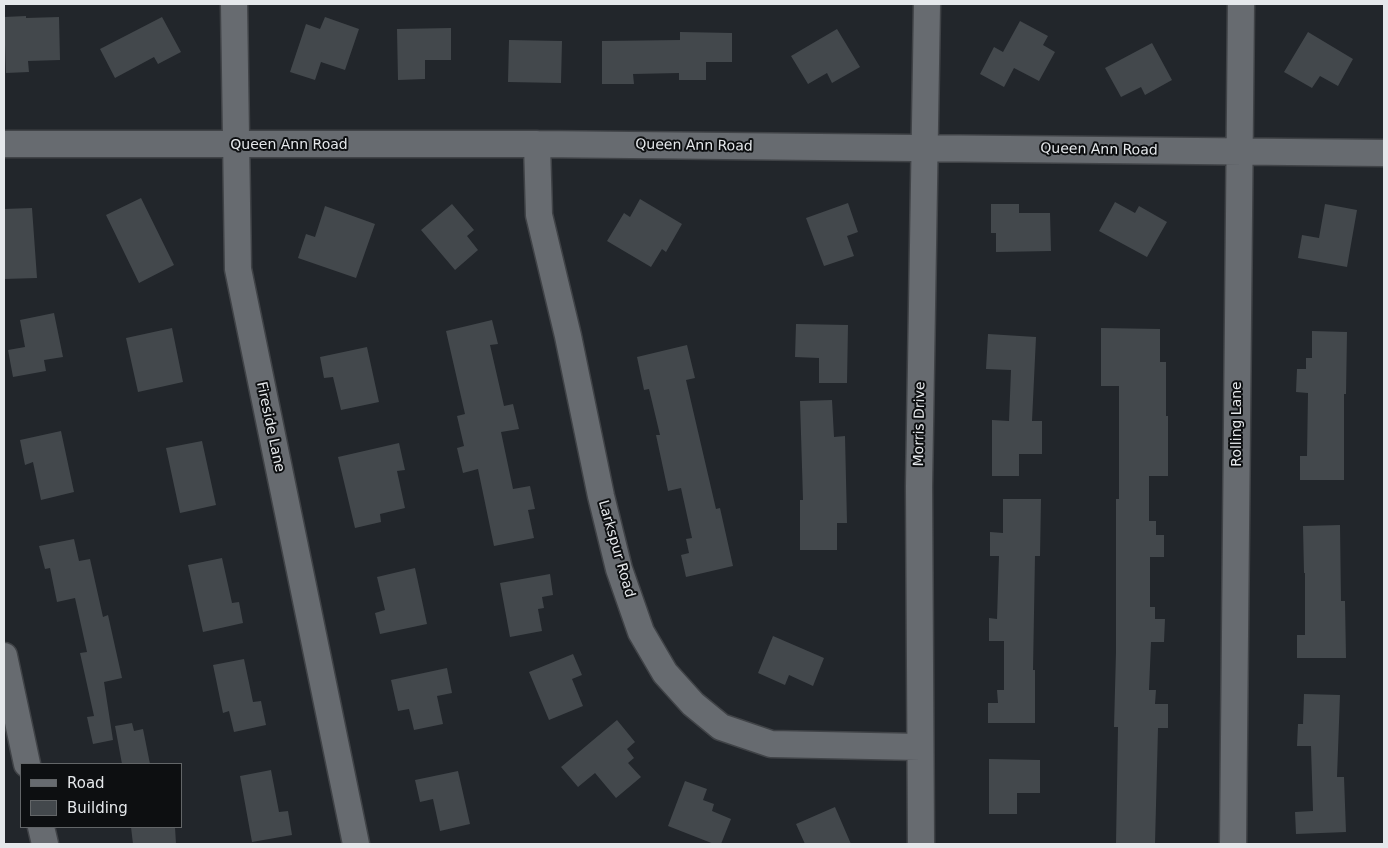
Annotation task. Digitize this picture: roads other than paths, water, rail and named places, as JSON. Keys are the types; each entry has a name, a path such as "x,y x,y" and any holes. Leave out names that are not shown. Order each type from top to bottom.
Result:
{"street":[{"name":"Fireside Lane","path":"234,4 238,268 356,844"},
{"name":"Morris Drive","path":"920,844 919,486 926,4"},
{"name":"Rolling Lane","path":"1234,844 1241,4"},
{"name":"Queen Ann Road","path":"4,144 537,144 1384,152"},
{"name":"Larkspur Road","path":"537,144 539,215 568,336 601,496 619,569 641,632 665,673 693,704 721,727 771,744 920,747"},
{"path":"4,656 27,763"},
{"path":"41,828 45,844"}]}
